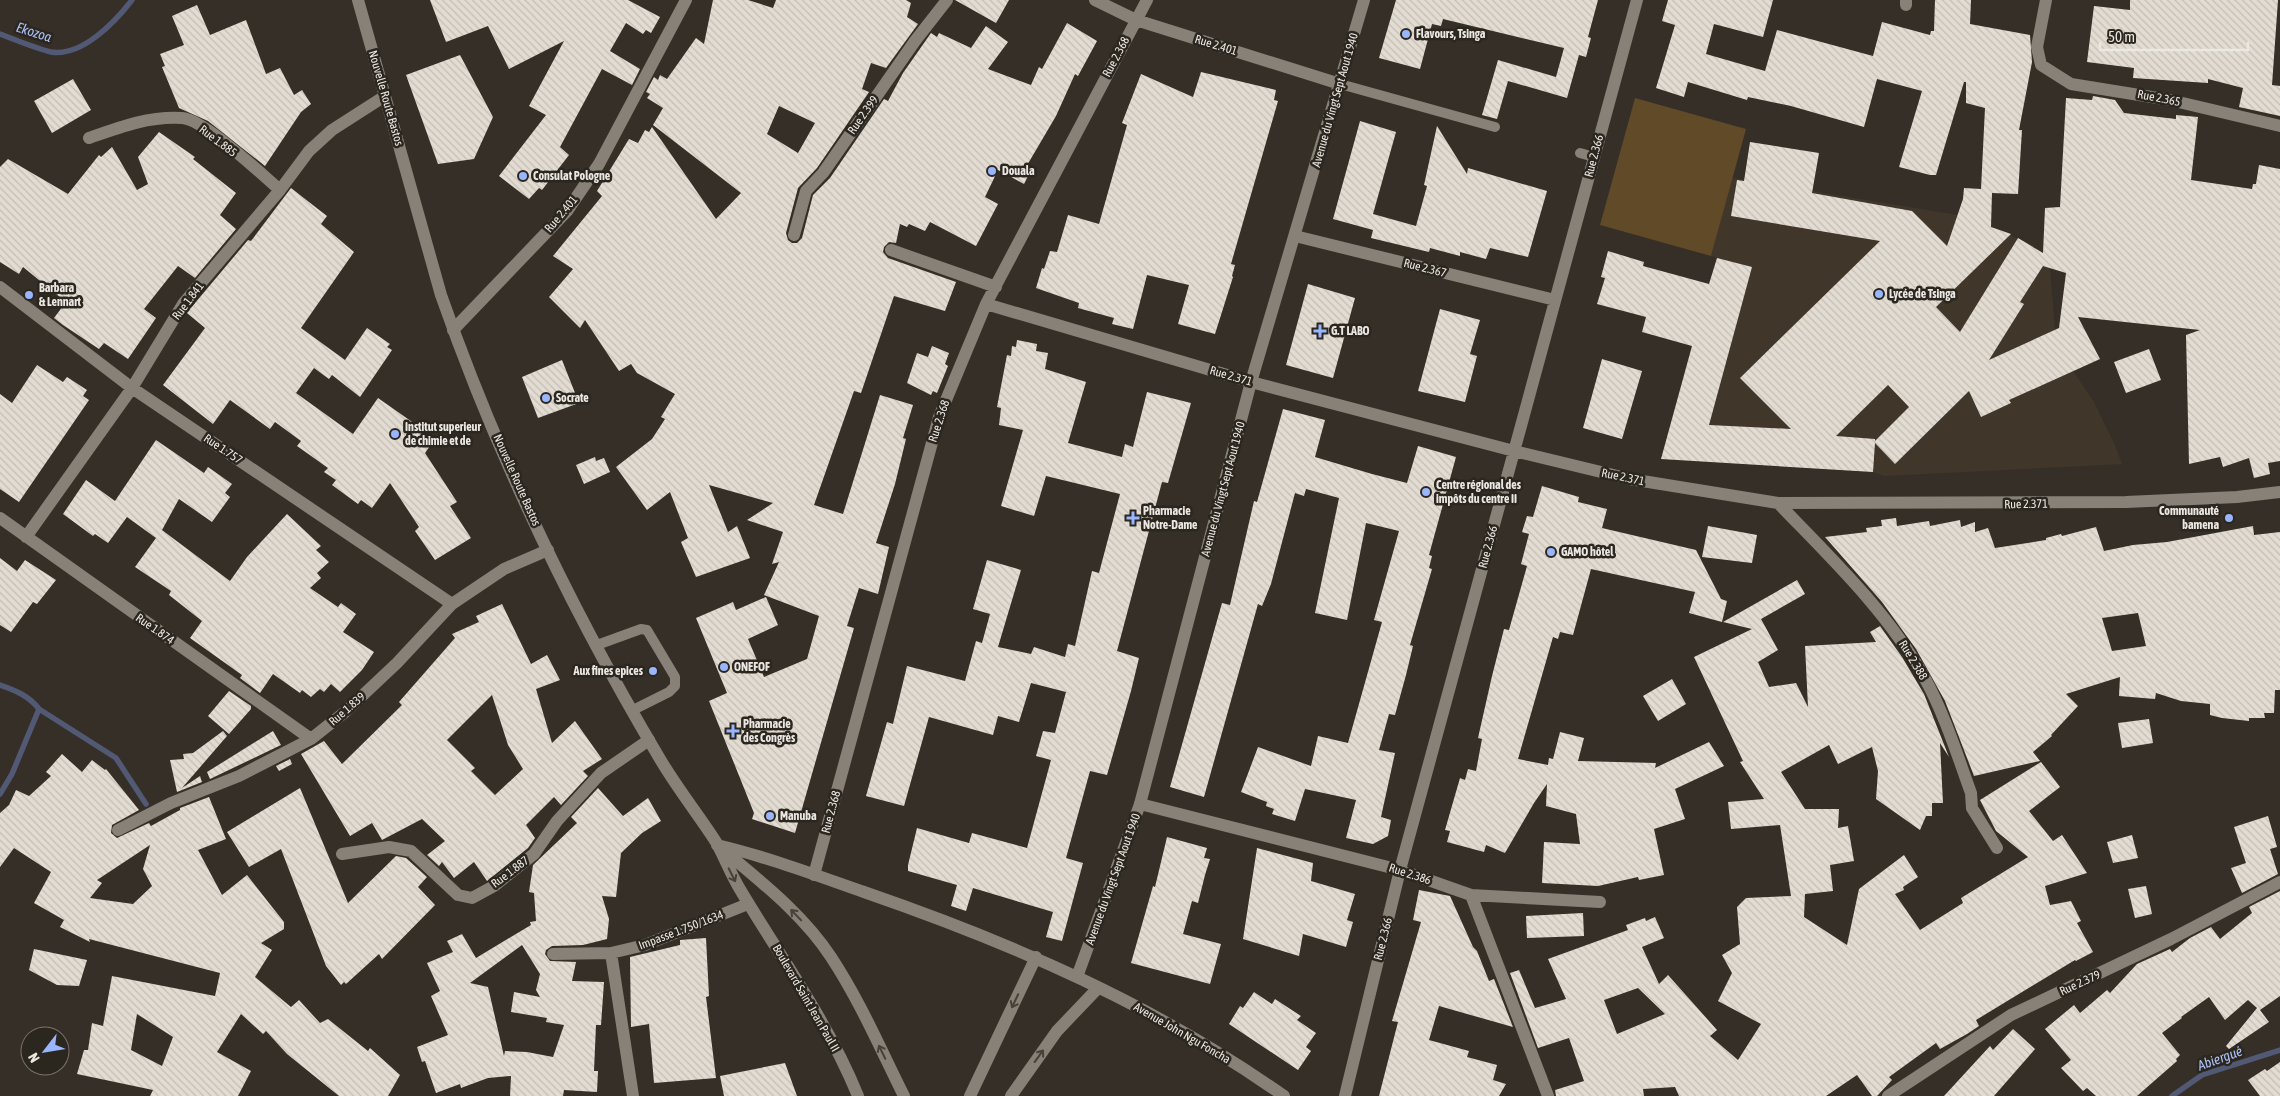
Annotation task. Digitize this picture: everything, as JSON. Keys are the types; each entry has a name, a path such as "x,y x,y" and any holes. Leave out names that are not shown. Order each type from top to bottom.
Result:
{"street":[{"name":"Nouvelle Route Bastos","path":"358,0 441,295 453,330 489,418 548,550 597,645 649,740 717,845"},
{"name":"Rue 2.401","path":"453,330 567,211 599,164 686,0"},
{"name":"Rue 2.399","path":"794,235 806,192 823,173 915,41 947,0"},
{"name":"Rue 2.401","path":"1095,0 1136,20 1340,84"},
{"name":"Rue 2.368","path":"814,875 939,417 986,304 1147,0"},
{"name":"Avenue du Vingt Sept Aout 1940","path":"1077,977 1140,804 1252,382 1364,0"},
{"name":"Rue 2.366","path":"1344,1096 1400,870 1637,0"},
{"name":"Rue 2.365","path":"2046,0 2037,47 2040,65 2071,84 2170,100 2280,126"},
{"name":"Rue 1.841","path":"26,537 132,388 183,304 280,190 309,151 332,130 385,96"},
{"name":"Rue 1.885","path":"89,138 142,120 184,118 206,129 280,190"},
{"name":"Rue 2.367","path":"1295,236 1556,300"},
{"path":"891,250 996,287"},
{"name":"Rue 1.757","path":"0,287 132,388 452,604"},
{"name":"Rue 2.371","path":"986,304 1252,382 1514,452 1630,480 1778,503 2126,502 2237,497 2280,492"},
{"name":"Rue 2.388","path":"1778,503 1831,558 1898,636 1925,678 1972,793 1972,808 1997,848"},
{"name":"Rue 1.874","path":"0,518 311,738"},
{"name":"Rue 1.839","path":"118,830 171,803 266,763 311,738 345,712 397,663 452,604 504,569 548,550"},
{"name":"Rue 1.887","path":"342,854 390,847 411,851 458,895 472,898 494,886 534,854 557,821 601,773 649,740"},
{"name":"Rue 2.386","path":"1140,804 1400,870 1471,895 1600,902"},
{"path":"717,845 771,889 802,921 831,957 873,1032 904,1096"},
{"name":"Avenue John Ngu Foncha","path":"717,845 755,854 922,912 1036,957 1141,1008 1253,1074 1284,1096"},
{"name":"Boulevard Saint Jean Paul II","path":"717,845 748,904 819,1016 858,1096"},
{"name":"Rue 2.379","path":"1888,1096 2011,1015 2171,939 2280,882"},
{"path":"1471,895 1548,1096"},
{"name":"Impasse 1.750/1634","path":"553,954 611,953 645,945 676,935 748,904"},
{"path":"611,953 633,1096"},
{"path":"970,1096 1036,957"},
{"path":"1011,1096 1057,1031 1098,988"}],"lane":[{"path":"1340,84 1495,127"},
{"path":"1580,152 1594,157"},
{"path":"597,645 641,629 647,630 675,677 675,686 669,692 633,710"}],"shaded area":[{"path":"1635,98 1746,129 1711,256 1600,225"},
{"name":"Lycée de Tsinga","path":"1732,178 1958,215 2005,232 2049,256 2055,330 2073,371 2094,402 2122,464 1884,476 1873,472 1661,459 1717,258 1711,256"}],"building":[{"path":"430,0 628,0 660,17 651,33 646,30 643,34 626,23 610,51 640,69 632,85 602,69 560,147 569,155 542,190 539,188 529,199 499,176 546,115 529,106 564,41 509,69 488,26 446,42"},
{"path":"713,0 748,0 773,8 776,0 906,0 911,3 907,17 918,24 886,68 871,63 862,89 869,92 817,168 798,188 786,233 788,240 792,243 797,243 802,238 813,195 830,178 884,99 888,101 903,73 931,33 937,37 939,33 971,48 986,26 1008,42 988,69 1031,85 1039,67 1042,69 1067,23 1097,41 1078,76 1075,74 1056,116 1026,167 1031,170 1024,184 998,170 985,197 998,204 976,246 930,222 925,231 909,224 907,227 900,224 896,243 889,242 884,247 883,252 888,258 956,282 945,311 894,296 861,393 854,391 814,505 843,514 880,395 913,405 903,438 906,439 895,484 876,543 889,547 878,594 859,588 847,626 854,628 795,833 752,819 754,813 709,701 727,693 696,618 733,602 736,610 766,597 778,625 748,639 764,677 807,659 819,616 764,595 779,562 772,564 783,532 747,520 773,503 709,485 728,532 737,526 750,558 696,577 681,542 688,538 670,492 647,510 616,467 652,439 665,419 661,417 675,394 637,373 631,364 619,371 585,320 580,328 549,297 573,269 553,256 602,196 597,191 629,139 638,143 645,130 649,132 652,127 716,219 741,193 653,125 663,108 647,98 650,94 646,92 654,77 658,80 660,75 667,79 696,38 704,44","holes":["779,106 815,123 798,153 767,134"]},
{"path":"955,0 1009,0 996,23"},
{"path":"1396,0 1598,0 1588,37 1591,38 1586,57 1579,55 1567,98 1508,81 1497,119 1482,115 1498,60 1556,77 1564,48 1443,19 1441,26 1432,24 1420,69 1379,58"},
{"path":"1668,0 1773,0 1763,37 1714,24 1706,54 1765,71 1777,30 1873,56 1882,22 1930,35 1931,31 1934,31 1935,0 1971,0 1970,24 2030,35 2032,62 2019,130 2022,130 2018,194 1992,193 1991,227 2011,234 1936,307 1960,332 2018,238 2043,253 2045,208 2060,207 2066,98 2092,100 2093,96 2115,100 2124,113 2176,119 2176,115 2198,117 2191,180 2252,189 2253,184 2256,184 2259,165 2280,169 2280,461 2268,463 2270,474 2254,478 2249,458 2223,467 2220,457 2189,464 2186,335 2200,330 2078,317 2100,359 2009,400 2011,403 1981,417 1969,391 1895,464 1875,443 1873,472 1661,459 1692,346 1642,332 1646,317 1597,304 1605,278 1601,277 1608,251 1644,262 1643,266 1709,284 1717,258 1752,267 1709,425 1791,429 1740,378 1880,241 1731,216 1737,180 1744,181 1750,142 1819,153 1812,193 1912,211 1947,246 1963,199 1964,188 1981,189 1985,108 1966,103 1966,82 1964,82 1936,175 1899,167 1922,91 1877,79 1864,127 1791,106 1748,97 1747,100 1688,82 1684,97 1656,88 1675,25 1662,21","holes":["2043,266 2066,273 2059,328 1989,360 2024,304 2020,302","1888,385 1909,407 1875,441 1875,439 1836,436"]},
{"path":"2130,0 2278,0 2272,85 2280,86 2280,116 2239,107 2243,88 2208,79 2208,83 2133,78 2134,68 2087,62 2094,6 2130,10"},
{"path":"197,5 210,35 246,20 266,74 280,68 294,95 302,90 311,104 301,112 265,166 208,121 179,108 162,67 165,66 160,54 184,45 172,16"},
{"path":"460,55 493,117 474,159 438,164 406,75"},
{"path":"1201,72 1276,90 1274,100 1278,101 1231,264 1235,265 1233,277 1215,334 1178,324 1189,285 1147,275 1133,329 1112,324 1114,318 1078,308 1079,303 1036,288 1050,251 1057,252 1068,215 1099,224 1127,125 1122,123 1141,74 1193,97"},
{"path":"73,79 91,110 52,133 34,101"},
{"path":"1360,121 1396,132 1373,214 1416,226 1427,186 1424,185 1437,126 1467,174 1468,168 1547,191 1528,257 1490,248 1486,259 1460,252 1460,256 1430,248 1429,252 1371,238 1373,230 1333,219"},
{"path":"159,132 195,157 193,159 236,193 220,215 236,229 195,278 178,266 144,309 156,318 128,359 104,343 99,349 63,325 54,318 66,302 23,267 19,274 0,262 0,167 8,159 68,194 99,155 101,157 112,147 137,190 148,184 138,157"},
{"path":"291,188 327,216 321,224 354,252 301,328 345,360 367,328 390,344 387,347 392,350 360,397 332,375 329,379 314,368 296,393 353,434 378,398 425,431 422,436 432,443 425,453 457,502 450,506 471,538 435,560 415,531 419,527 390,483 372,508 361,500 358,504 332,485 336,480 324,472 328,468 297,446 301,441 275,422 270,429 230,400 213,424 163,385 205,328 187,313 248,240 251,241"},
{"name":"G.T LABO","path":"1308,284 1355,298 1333,378 1286,365"},
{"path":"1440,309 1480,320 1470,354 1477,356 1465,402 1418,391"},
{"path":"1017,340 1037,344 1036,351 1048,353 1045,369 1086,382 1068,443 1122,457 1125,444 1133,447 1147,392 1191,403 1168,483 1162,482 1117,651 1139,658 1131,691 1107,775 1090,771 1066,858 1083,863 1062,941 1046,937 1053,912 973,888 966,911 951,906 957,885 908,871 908,865 917,828 969,843 972,833 1027,848 1051,760 1036,756 1043,731 1055,733 1066,692 1031,683 1019,722 998,716 993,735 929,717 904,806 866,796 887,722 893,724 907,666 965,681 976,641 982,643 990,614 973,609 987,560 1021,570 998,647 1031,654 1034,647 1065,657 1068,644 1075,646 1092,571 1099,573 1120,494 1046,476 1034,516 1001,506 1023,430 999,425 1001,408 997,407 1007,355 1011,356 1012,346 1016,347"},
{"path":"932,346 949,353 945,364 948,366 937,393 933,391 931,395 907,383 917,353 928,357"},
{"path":"2149,349 2161,380 2126,393 2114,362"},
{"path":"1602,359 1642,371 1622,439 1583,428"},
{"path":"562,360 579,403 538,418 522,377"},
{"path":"37,365 63,382 67,377 87,390 83,396 89,400 19,502 0,489 0,394 12,403"},
{"path":"1283,409 1325,420 1315,457 1372,474 1407,483 1418,446 1456,457 1429,555 1432,556 1429,568 1432,569 1410,645 1413,646 1406,675 1395,715 1389,714 1379,750 1395,753 1381,817 1391,820 1388,836 1373,844 1346,838 1356,800 1305,789 1295,821 1272,814 1274,809 1266,806 1267,802 1241,792 1258,747 1311,766 1318,736 1348,743 1382,622 1374,620 1399,531 1366,523 1347,620 1315,613 1339,498 1306,489 1304,496 1295,493 1271,584 1262,606 1258,604 1204,797 1170,787 1222,603 1230,605 1254,501 1257,502"},
{"path":"156,440 204,473 208,467 232,484 225,493 230,497 212,522 179,499 162,530 230,581 247,557 287,514 321,546 316,550 329,562 317,573 321,578 310,588 338,607 341,603 356,614 343,632 374,652 362,670 340,692 331,684 324,692 320,689 311,697 302,690 300,693 273,674 260,693 240,678 242,675 190,638 202,621 169,595 171,591 135,567 156,538 127,517 108,543 95,534 93,536 63,514 86,480 115,501"},
{"path":"595,457 596,461 604,458 610,472 584,484 576,465"},
{"path":"1542,486 1579,497 1578,502 1607,509 1602,528 1696,550 1721,599 1727,601 1722,622 1689,613 1695,592 1591,569 1573,635 1560,632 1558,639 1553,637 1518,759 1548,765 1549,758 1553,759 1560,732 1584,738 1578,761 1656,763 1655,768 1709,742 1724,766 1675,789 1685,819 1654,829 1664,875 1639,880 1638,877 1598,886 1542,883 1544,842 1580,844 1576,814 1546,806 1547,784 1505,853 1486,845 1484,852 1447,842 1450,831 1445,830 1460,778 1465,780 1468,769 1476,771 1482,739 1478,738 1492,676 1504,629 1509,630 1527,566 1521,564 1529,534 1522,532 1527,516 1533,517"},
{"path":"1896,518 1897,526 1929,521 1930,526 1960,520 1961,527 1975,522 1975,532 1988,528 1995,548 2046,540 2046,538 2061,534 2062,536 2096,527 2104,551 2133,545 2167,542 2253,526 2254,535 2280,532 2280,690 2275,690 2274,713 2264,713 2265,718 2249,718 2249,721 2210,715 2210,704 2181,701 2156,693 2155,699 2119,696 2120,677 2066,694 2078,706 2052,736 2033,752 2040,761 1974,776 1945,701 1916,649 1882,602 1825,537 1867,532 1866,528 1882,526 1881,520","holes":["2138,613 2146,646 2112,651 2102,618"]},
{"path":"1708,526 1757,535 1752,563 1702,557"},
{"path":"0,558 17,571 25,560 56,580 37,604 33,602 11,632 0,625"},
{"path":"1797,580 1805,594 1761,619 1778,650 1758,662 1769,687 1796,683 1808,707 1805,646 1876,642 1870,632 1880,626 1902,657 1924,694 1949,757 1940,743 1943,803 1932,803 1932,816 1926,816 1920,830 1876,799 1878,771 1872,747 1838,764 1829,745 1781,772 1805,809 1839,809 1838,828 1848,826 1854,861 1830,865 1833,891 1805,894 1804,917 1847,945 1859,889 1904,855 1918,877 1903,887 1904,890 1895,894 1920,930 1963,903 1961,898 2028,857 1996,831 1980,800 2041,762 2060,787 2029,811 2053,841 2062,835 2087,873 2045,886 2050,905 2071,901 2081,921 2077,923 2093,952 2075,960 1976,1020 1979,1026 1967,1034 1940,1049 1936,1043 1889,1077 1892,1080 1877,1096 1872,1096 1857,1075 1826,1096 1679,1096 1675,1087 1643,1089 1644,1096 1556,1096 1555,1090 1584,1081 1569,1038 1538,1048 1510,973 1519,970 1535,1008 1566,999 1548,959 1628,930 1626,925 1645,918 1646,921 1655,917 1664,938 1642,947 1659,984 1668,975 1717,1030 1710,1036 1738,1060 1761,1024 1718,1001 1732,973 1722,955 1740,944 1737,907 1746,898 1791,896 1780,825 1731,829 1728,802 1764,799 1740,762 1743,761 1694,657 1752,629 1723,622","holes":["1638,988 1665,1014 1617,1034 1604,1000"]},
{"path":"502,604 531,664 547,655 560,680 536,689 552,743 575,721 602,759 583,771 588,776 561,805 554,797 526,825 535,838 528,848 487,881 474,862 454,878 442,862 439,866 427,855 445,841 422,819 382,840 372,823 350,836 301,754 324,741 342,764 402,705 399,702 455,638 452,634 479,622 476,616","holes":["492,695 508,745 523,769 495,795 471,771 475,768 447,740"]},
{"path":"1672,679 1686,704 1658,721 1643,696"},
{"path":"229,691 251,706 251,709 229,734 208,716"},
{"path":"2149,719 2153,743 2122,748 2118,723"},
{"path":"223,731 227,736 182,788 200,776 202,782 177,792 170,760 184,759 183,754 193,753"},
{"path":"273,731 281,745 210,779 207,772"},
{"path":"62,754 82,772 92,760 106,769 139,810 112,825 111,833 117,838 149,823 151,826 180,810 180,808 209,797 226,839 198,850 222,895 247,875 284,922 284,929 261,943 272,950 255,977 291,1007 299,1000 320,1023 328,1019 368,1051 370,1048 400,1075 388,1096 339,1096 287,1054 266,1031 263,1034 241,1014 217,1052 251,1071 238,1096 150,1096 153,1090 77,1074 84,1050 88,1050 92,1023 103,1026 112,976 215,996 220,973 89,939 90,942 60,927 64,920 34,903 51,872 14,848 0,867 0,813 9,805 16,790 29,796 51,776 46,772","holes":["150,845 143,869 152,886 133,904 90,898 102,883 97,880","137,1014 173,1037 162,1066 131,1050"]},
{"path":"290,759 292,764 279,771 276,766"},
{"path":"300,788 348,903 396,856 406,858 427,877 418,887 435,905 382,959 379,954 346,984 344,982 341,985 326,966 281,849 249,867 227,832"},
{"path":"598,788 623,816 648,798 661,821 642,833 621,853 616,897 602,896 609,919 607,939 583,945 552,946 546,950 545,954 550,961 576,962 572,981 604,982 601,1025 596,1025 594,1071 598,1071 597,1092 564,1090 563,1096 510,1096 511,1076 488,1078 461,1088 460,1084 436,1093 425,1061 422,1062 417,1047 448,1035 431,996 440,991 427,963 453,952 447,941 462,934 476,958 531,925 530,922 536,921 534,893 529,892 533,865 577,823 571,817","holes":["522,945 540,974 536,990 540,997 514,992 511,1012 547,1018 546,1022 564,1025 553,1057 527,1052 505,1051 504,1056 488,987 470,983"]},
{"path":"2268,816 2277,847 2270,849 2278,874 2242,893 2231,868 2246,863 2234,827"},
{"path":"2132,835 2138,858 2113,863 2107,842"},
{"path":"1167,837 1207,848 1204,858 1210,859 1198,903 1192,901 1183,934 1221,944 1210,984 1131,963 1153,886 1155,887"},
{"path":"1257,848 1313,863 1311,881 1355,894 1347,920 1353,922 1346,947 1303,934 1299,956 1243,939"},
{"path":"2146,886 2152,914 2135,918 2128,889"},
{"path":"1419,890 1450,896 1473,947 1477,951 1489,981 1494,979 1513,1027 1439,1006 1429,1040 1469,1051 1467,1057 1497,1065 1493,1080 1506,1084 1499,1096 1379,1096 1398,1022 1392,1021 1421,922 1413,920"},
{"path":"2280,891 2280,996 2260,1010 2269,1022 2229,1049 2226,1046 2257,1008 2248,1000 2225,1020 2209,997 2162,1033 2180,1055 2176,1059 2177,1061 2137,1096 2096,1096 2087,1088 2083,1091 2061,1068 2071,1060 2045,1029 2074,1005 2080,1013 2107,990 2110,993 2137,964 2170,949 2172,952 2190,938 2211,927 2220,939 2252,913 2249,907"},
{"path":"1583,913 1584,936 1527,938 1526,916"},
{"path":"706,938 709,996 706,997 716,1078 654,1083 649,1024 631,1027 630,957 680,945 680,940"},
{"path":"34,949 87,960 79,986 57,985 29,970"},
{"path":"1254,992 1272,1004 1275,999 1301,1016 1297,1020 1316,1033 1306,1047 1311,1051 1298,1070 1229,1024 1240,1006 1243,1008"},
{"path":"2013,1029 2035,1049 1994,1096 1944,1096 1990,1046 1993,1050"},
{"path":"2280,1062 2280,1096 2260,1096 2248,1080"},
{"path":"785,1063 797,1096 724,1096 720,1076"}],"waterway":[{"name":"Ekozoa","path":"0,34 51,52 63,52 86,44 97,36 117,18 132,0"},
{"path":"0,685 26,697 39,709 116,758 146,804"},
{"path":"0,794 12,774 39,709"},
{"name":"Abiergué","path":"2172,1096 2202,1075 2280,1050"}],"place":[{"name":"Flavours, Tsinga","path":"1406,34"},
{"name":"Douala","path":"992,171"},
{"name":"Consulat Pologne","path":"523,176"},
{"name":"Lycée de Tsinga","path":"1879,294"},
{"name":"Barbara & Lennart","path":"29,295"},
{"name":"G.T LABO","path":"1320,331"},
{"name":"Socrate","path":"546,398"},
{"name":"Institut superieur de chimie et de","path":"395,434"},
{"name":"Centre régional des impôts du centre II","path":"1426,492"},
{"name":"Pharmacie Notre-Dame","path":"1133,518"},
{"name":"Communauté bamena","path":"2229,518"},
{"name":"GAMO hôtel","path":"1551,552"},
{"name":"ONEFOF","path":"724,667"},
{"name":"Aux fines epices","path":"653,671"},
{"name":"Pharmacie des Congrès","path":"733,731"},
{"name":"Manuba","path":"770,816"}]}
